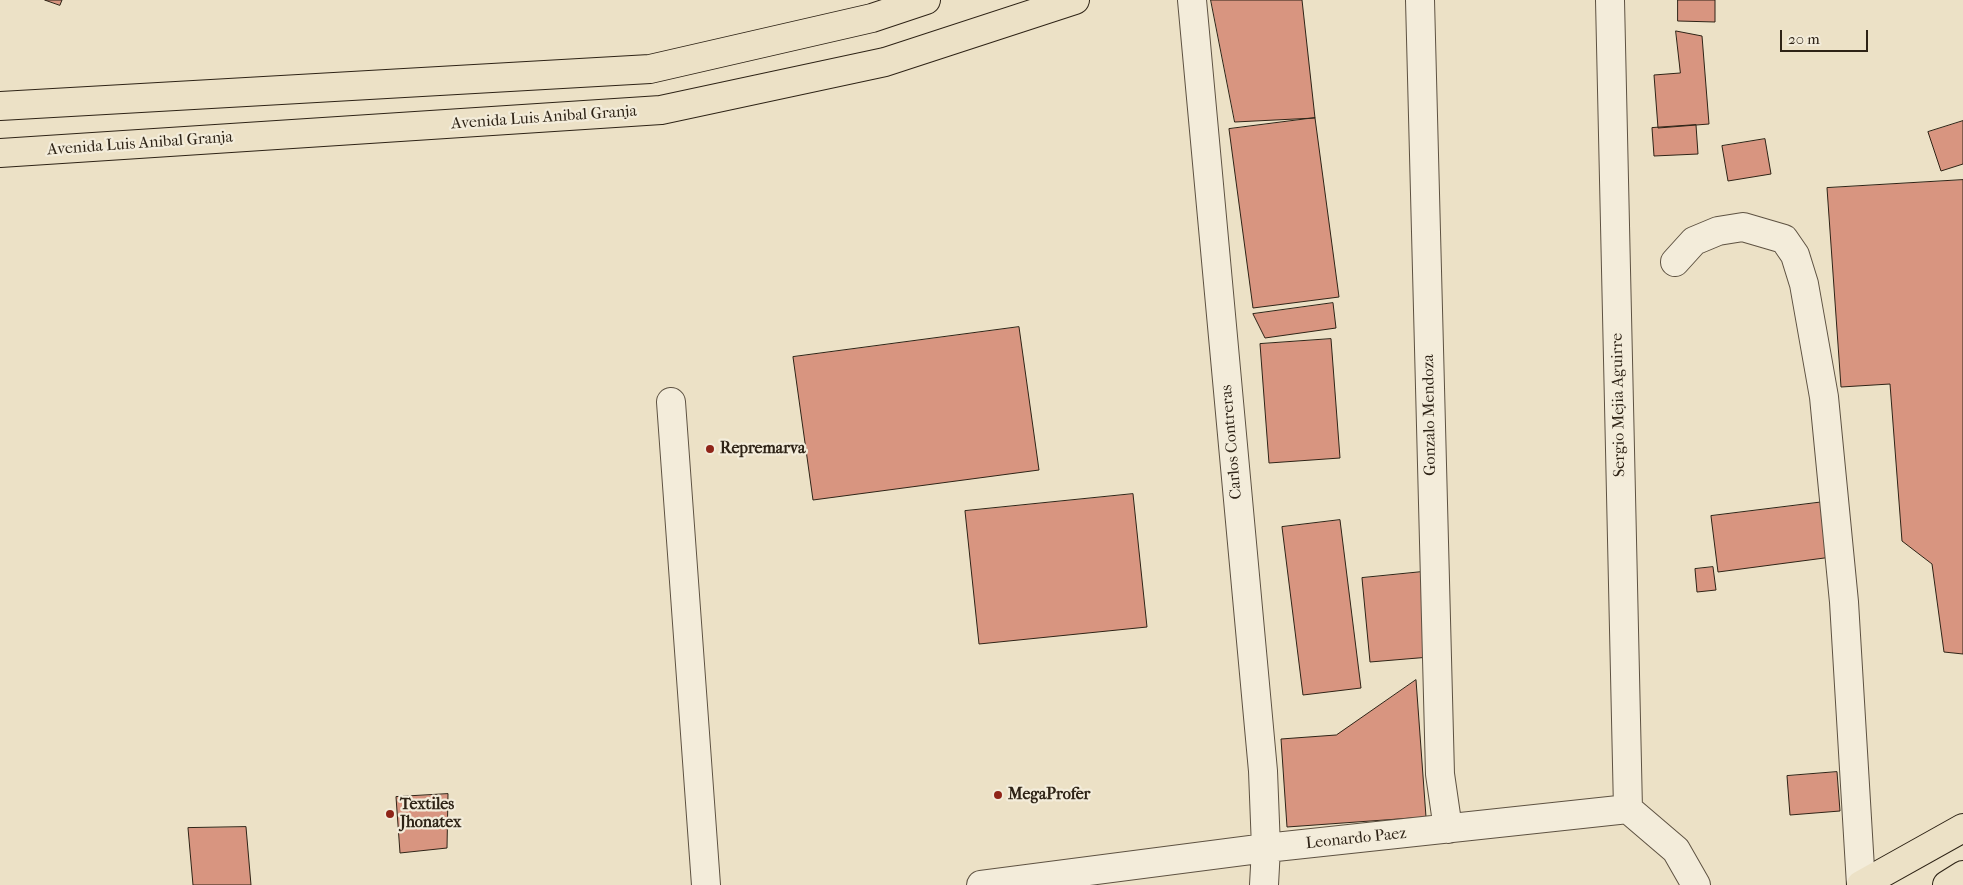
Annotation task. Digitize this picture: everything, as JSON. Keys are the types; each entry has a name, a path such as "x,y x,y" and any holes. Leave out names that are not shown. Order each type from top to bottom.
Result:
{"main road":[{"path":"0,106 650,69 872,18 926,0"},
{"name":"Avenida Luis Anibal Granja","path":"0,153 661,110 885,62 1075,0"},
{"path":"1861,885 1963,828"},
{"path":"1947,885 1963,875"}],"street":[{"name":"Carlos Contreras","path":"1192,0 1263,771 1266,848 1264,885"},
{"name":"Gonzalo Mendoza","path":"1420,0 1440,774 1448,829"},
{"name":"Sergio Mejia Aguirre","path":"1610,0 1628,809"},
{"path":"1675,262 1694,241 1718,231 1742,227 1784,239 1794,255 1804,284 1824,397 1843,592 1861,885"},
{"path":"671,402 706,885"},
{"name":"Leonardo Paez","path":"981,885 1266,848 1628,809"},
{"path":"1628,809 1676,850 1696,885"}],"building":[{"path":"45,0 62,0 60,5"},
{"path":"1211,0 1302,0 1315,118 1235,122"},
{"path":"1678,0 1715,0 1715,22 1678,21"},
{"path":"1676,31 1702,36 1709,124 1658,128 1654,75 1680,73"},
{"path":"1315,118 1339,297 1253,308 1229,129"},
{"path":"1963,121 1963,164 1941,171 1928,132"},
{"path":"1696,125 1698,154 1654,156 1652,128"},
{"path":"1765,139 1771,174 1728,181 1722,146"},
{"path":"1963,180 1963,654 1944,652 1932,564 1902,541 1890,384 1841,387 1827,188"},
{"path":"1333,303 1336,328 1265,338 1253,314"},
{"path":"1019,327 1039,470 813,500 793,357"},
{"path":"1331,339 1340,458 1269,463 1260,344"},
{"path":"1133,494 1147,627 979,644 965,511"},
{"path":"1824,502 1832,557 1718,572 1711,516"},
{"path":"1340,520 1361,688 1303,695 1282,527"},
{"path":"1713,567 1716,590 1697,592 1695,569"},
{"path":"1422,572 1430,657 1370,662 1362,578"},
{"path":"1416,680 1426,817 1287,827 1281,739 1336,735"},
{"path":"1837,772 1840,811 1790,815 1787,776"},
{"path":"448,794 447,848 400,853 396,797"},
{"path":"246,827 251,885 193,885 188,828"}],"place":[{"name":"Repremarva","path":"710,449"},
{"name":"MegaProfer","path":"998,795"},
{"name":"Textiles Jhonatex","path":"390,814"}]}
